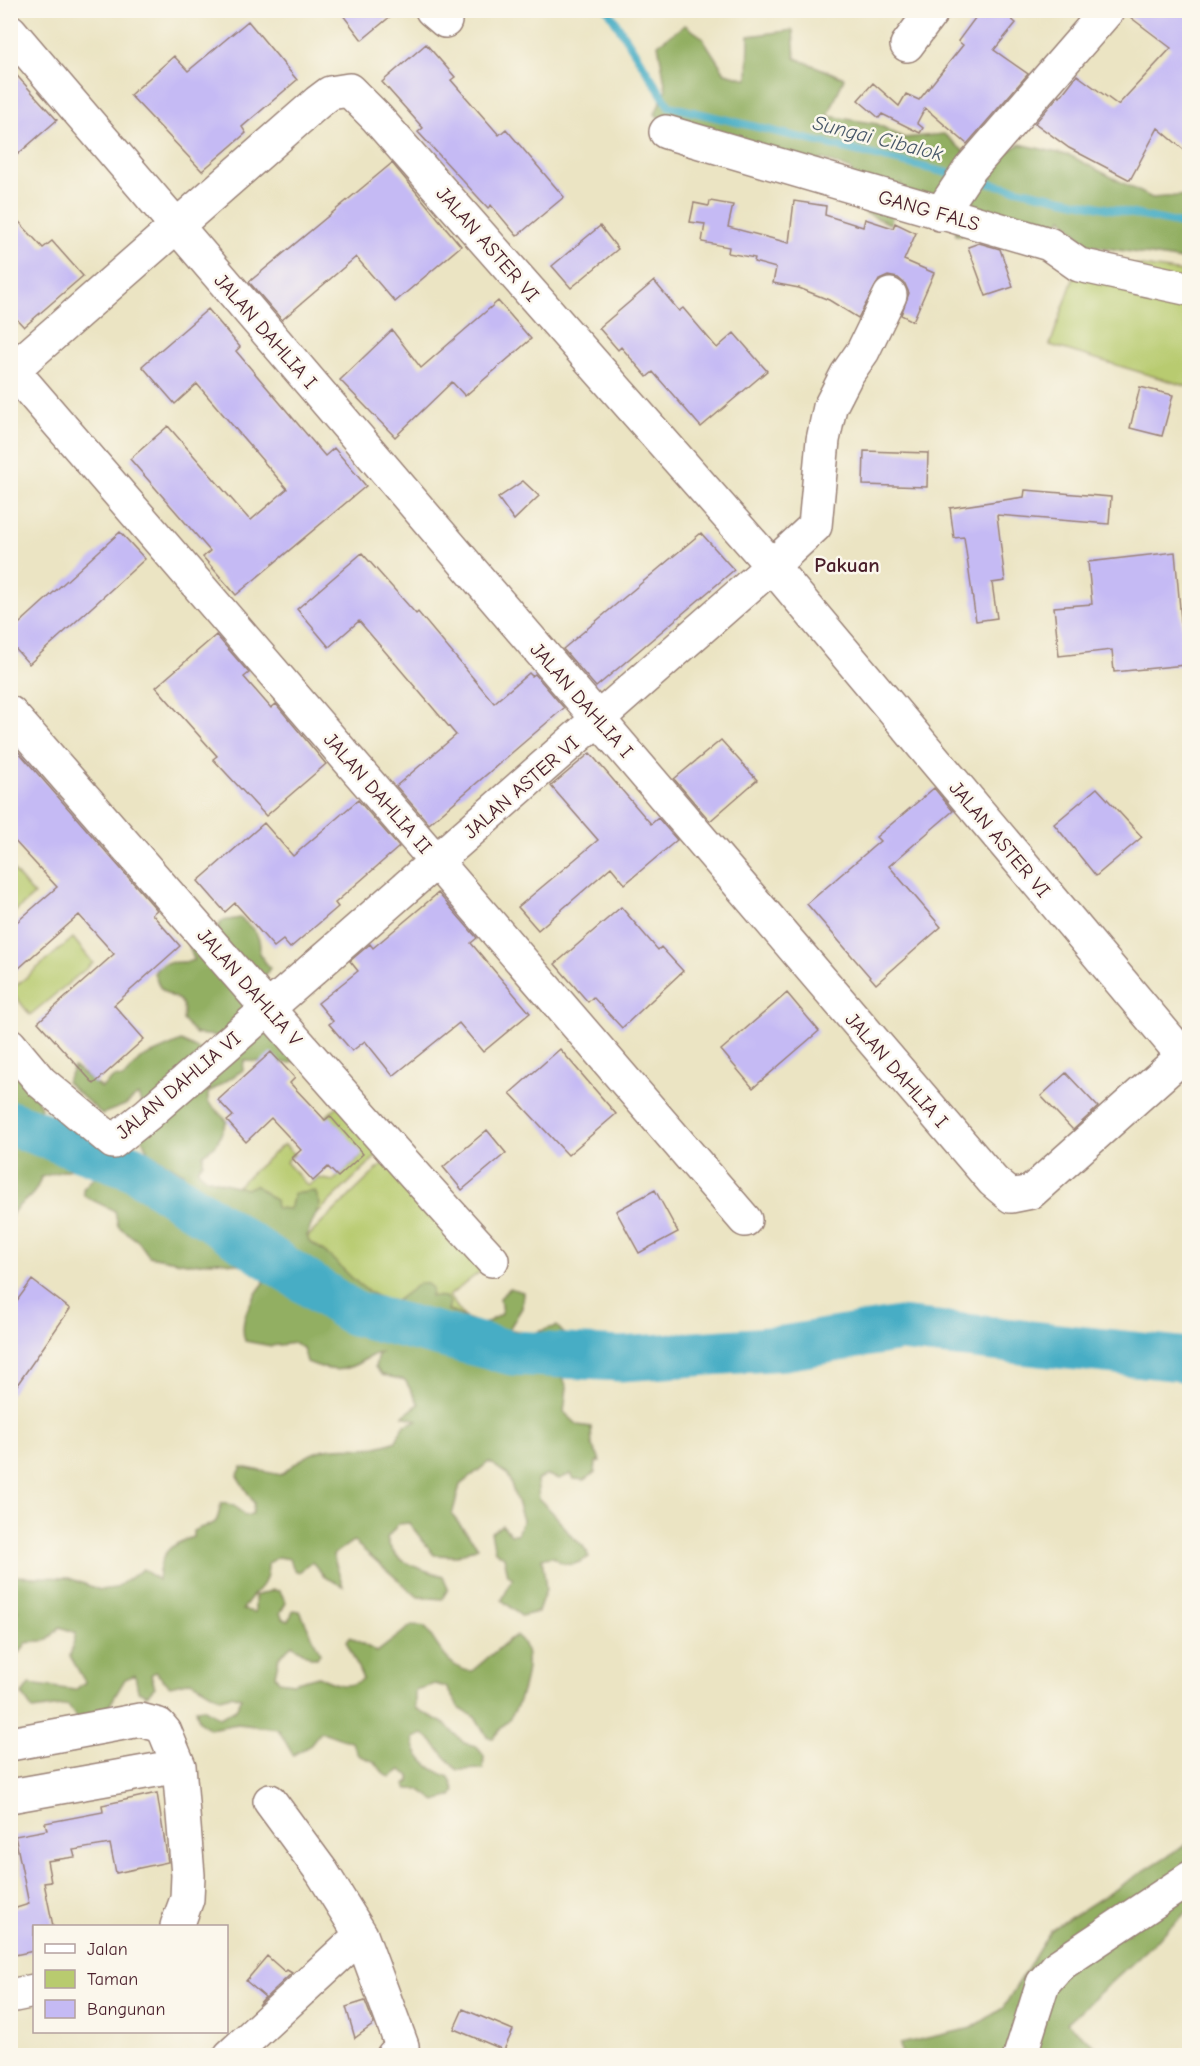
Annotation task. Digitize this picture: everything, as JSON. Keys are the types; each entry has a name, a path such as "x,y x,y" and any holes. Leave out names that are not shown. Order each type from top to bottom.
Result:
{"street":[{"path":"907,45 933,10"},
{"path":"944,208 970,169 1108,10"},
{"name":"JALAN DAHLIA I","path":"10,31 993,1181 1011,1196 1031,1192 1187,1057"},
{"name":"JALAN ASTER VI","path":"176,226 318,102 330,93 349,90 376,117 772,566 1187,1057"},
{"name":"GANG FALS","path":"666,132 944,208 1049,244 1079,265 1190,289"},
{"path":"11,370 176,226"},
{"path":"772,566 815,525 823,440 830,406 846,374 863,351 891,295"},
{"name":"JALAN DAHLIA II","path":"11,370 745,1220"},
{"name":"JALAN ASTER VI","path":"269,1008 772,566"},
{"name":"JALAN DAHLIA V","path":"10,713 269,1008 354,1110 492,1260"},
{"name":"JALAN DAHLIA VI","path":"10,1045 41,1082 113,1142 269,1008"},
{"path":"10,1744 148,1720 159,1725 165,1732 179,1766 189,1875 187,1899 177,1925"},
{"path":"10,1796 179,1766"},
{"path":"270,1801 322,1872 361,1935 402,2046 393,2055"},
{"path":"1020,2055 1043,1983 1058,1966 1190,1878"},
{"path":"230,2055 361,1935"},
{"path":"10,1996 33,1991"}],"green space":[{"path":"685,25 702,37 725,73 748,79 749,36 793,30 795,58 844,78 828,116 877,124 904,138 944,134 968,155 992,162 1020,144 1071,156 1152,198 1189,195 1189,261 1088,245 1062,218 1049,244 998,236 956,235 953,186 914,219 901,183 890,224 865,213 851,170 823,159 789,178 689,144 655,114 666,89 658,44"},
{"path":"1081,257 1189,273 1189,387 1050,345"},
{"path":"13,870 34,895 11,915 11,873"},
{"path":"240,918 256,933 260,943 259,954 270,968 261,981 259,1004 227,1037 196,1034 183,1020 183,1005 164,992 154,973 167,963 194,960 189,945 217,929 222,921"},
{"path":"73,938 93,963 30,1015 11,990"},
{"path":"259,1030 278,1035 304,1057 290,1063 244,1061 243,1070 208,1093 208,1102 227,1121 216,1145 203,1154 203,1163 197,1169 206,1178 246,1189 255,1185 275,1200 276,1208 290,1209 294,1194 315,1191 320,1204 307,1235 309,1242 331,1257 360,1285 383,1299 396,1301 420,1283 427,1284 432,1288 431,1296 445,1297 450,1302 448,1310 482,1325 502,1314 500,1298 510,1288 523,1292 522,1308 509,1329 530,1334 557,1326 567,1337 574,1338 547,1364 523,1357 506,1363 491,1361 506,1371 531,1363 562,1376 567,1387 564,1412 578,1425 591,1427 592,1446 601,1461 596,1462 595,1472 585,1480 574,1479 571,1474 559,1479 547,1475 537,1480 539,1499 555,1514 571,1536 582,1545 589,1557 571,1564 562,1563 553,1557 542,1558 546,1589 538,1612 521,1616 502,1600 513,1578 508,1575 504,1557 495,1551 491,1532 502,1525 511,1534 517,1534 523,1520 508,1475 489,1462 460,1485 452,1515 478,1547 457,1556 434,1555 409,1523 398,1524 387,1538 390,1547 401,1560 443,1576 448,1589 442,1599 418,1597 353,1541 333,1555 343,1586 326,1578 312,1562 299,1572 294,1570 290,1559 278,1557 268,1564 262,1586 246,1603 243,1610 255,1612 255,1596 273,1590 280,1591 286,1603 280,1613 283,1619 289,1621 293,1610 300,1611 320,1653 317,1658 312,1658 292,1645 279,1657 275,1675 279,1681 293,1683 318,1676 346,1685 363,1679 346,1641 350,1637 377,1652 412,1625 425,1627 450,1662 464,1670 472,1671 510,1639 517,1636 523,1642 526,1650 525,1681 514,1712 493,1738 487,1737 476,1718 459,1708 446,1687 435,1684 415,1690 415,1708 445,1724 464,1743 476,1746 484,1756 483,1769 457,1770 429,1738 423,1734 413,1738 420,1758 436,1771 449,1777 455,1791 452,1796 436,1801 419,1789 408,1789 405,1785 410,1782 410,1776 401,1770 391,1777 385,1775 375,1762 358,1755 351,1741 326,1733 320,1732 309,1746 293,1755 278,1729 238,1724 209,1729 199,1721 196,1709 203,1708 220,1718 236,1709 242,1698 231,1695 220,1698 191,1681 170,1686 155,1672 151,1675 155,1687 147,1695 138,1691 135,1675 125,1679 101,1720 77,1719 68,1705 33,1710 22,1694 29,1684 75,1690 85,1682 70,1656 76,1633 60,1627 48,1640 26,1643 20,1653 11,1651 10,1623 18,1610 11,1608 11,1576 69,1578 100,1590 115,1588 143,1569 158,1580 161,1563 167,1551 177,1543 193,1537 193,1531 213,1524 221,1503 234,1505 245,1516 252,1514 254,1503 237,1476 242,1467 281,1475 300,1460 321,1450 339,1447 376,1447 396,1441 403,1426 417,1420 403,1416 419,1404 405,1380 382,1375 375,1367 378,1354 382,1352 349,1367 336,1370 307,1362 303,1348 295,1343 271,1346 245,1341 243,1325 247,1310 264,1283 261,1268 219,1261 192,1264 149,1256 139,1242 118,1226 115,1211 84,1196 83,1189 88,1183 128,1156 158,1163 176,1175 183,1173 148,1152 141,1136 171,1119 159,1109 144,1110 138,1095 125,1105 102,1114 66,1082 74,1067 101,1088 114,1077 123,1078 140,1059 181,1041 212,1056 230,1059 238,1055 245,1047 251,1034"},
{"path":"14,1069 34,1093 41,1107 35,1126 41,1131 81,1131 81,1140 72,1150 83,1160 77,1167 41,1177 31,1196 11,1216 10,1072"},
{"path":"338,1105 384,1149 299,1231 237,1186 284,1144 294,1154 286,1162 308,1186 318,1178 333,1181 360,1157 326,1117"},
{"path":"390,1157 490,1264 449,1296 481,1340 388,1314 297,1247"},
{"path":"1189,1842 1189,1910 1067,2023 1107,2055 902,2055 900,2044 972,2028 1003,2008 1051,1930"}],"building":[{"path":"339,10 398,10 362,40"},
{"path":"981,10 1000,10 1016,23 994,50 1028,74 967,144 925,108 917,123 923,128 920,133 882,114 879,118 858,100 873,83 899,106 906,94 919,100 963,45 958,41"},
{"path":"1126,10 1190,10 1190,155 1158,128 1130,180 1069,148 1035,123 1077,75 1118,105 1171,48 1126,14"},
{"path":"248,21 297,80 242,127 246,133 202,171 130,95 174,56 188,71"},
{"path":"426,44 455,77 451,80 499,135 506,129 564,197 517,236 491,205 488,208 418,132 423,128 382,82"},
{"path":"10,68 57,120 10,161"},
{"path":"392,163 461,246 395,302 356,257 282,320 249,282"},
{"path":"710,201 733,205 728,227 789,243 794,201 826,206 825,215 863,227 865,219 893,228 895,223 916,233 904,260 934,273 913,321 901,315 909,293 905,284 898,278 888,276 879,280 858,318 829,300 799,288 773,283 776,268 754,262 755,258 728,253 729,247 702,242 705,224 690,222 694,203 709,206"},
{"path":"10,212 43,248 52,241 83,276 24,327 10,312"},
{"path":"600,226 618,249 571,288 552,266"},
{"path":"979,243 1000,249 1013,287 986,296 968,247"},
{"path":"654,281 679,311 683,308 717,348 734,333 767,371 701,427 653,372 647,377 621,347 618,350 599,328"},
{"path":"498,301 531,339 465,396 452,382 395,437 340,380 392,330 421,368"},
{"path":"208,309 240,347 236,351 325,456 334,448 366,486 236,595 203,557 210,551 130,459 168,426 251,520 287,489 197,384 175,404 142,366"},
{"path":"1140,387 1173,395 1162,436 1130,428"},
{"path":"864,451 928,453 927,487 863,485"},
{"path":"523,481 539,496 514,520 498,498"},
{"path":"1025,490 1111,497 1109,524 997,515 1005,581 992,583 997,618 976,621 964,537 954,538 950,508 1024,497"},
{"path":"120,532 145,559 29,664 10,643 10,632"},
{"path":"701,533 734,570 596,687 563,649"},
{"path":"1175,552 1185,665 1114,672 1112,650 1059,656 1054,607 1092,604 1088,562"},
{"path":"362,553 416,614 418,612 494,703 529,673 532,676 535,674 564,708 429,824 396,786 456,735 359,621 329,647 297,609"},
{"path":"216,635 249,673 244,677 271,708 276,704 326,764 266,816 213,759 217,756 156,687"},
{"path":"721,740 757,780 710,821 674,779"},
{"path":"10,742 157,910 152,914 180,946 114,1005 144,1039 94,1084 38,1022 114,954 79,915 10,976 10,928 57,887 10,836"},
{"path":"590,753 651,824 658,818 677,840 625,884 611,867 538,930 518,907 598,840 551,786"},
{"path":"934,788 953,811 889,866 941,927 876,984 807,904 880,841 876,837"},
{"path":"1097,788 1142,837 1096,876 1054,824"},
{"path":"358,800 399,847 335,903 338,907 290,948 283,940 274,947 235,903 225,912 198,881 264,823 293,856"},
{"path":"438,893 477,938 471,943 530,1013 483,1052 459,1023 393,1076 365,1041 352,1051 329,1024 333,1021 318,1003 358,971 350,961 370,944 373,948"},
{"path":"621,907 658,950 661,947 683,971 622,1028 593,997 588,1002 555,964"},
{"path":"787,993 819,1031 753,1088 721,1050"},
{"path":"560,1049 616,1114 568,1155 510,1093"},
{"path":"271,1052 295,1078 290,1083 325,1120 330,1116 363,1154 338,1177 328,1167 313,1181 292,1158 301,1150 271,1118 246,1142 227,1121 233,1116 218,1100"},
{"path":"1066,1073 1098,1107 1073,1130 1041,1096"},
{"path":"487,1130 506,1153 462,1190 443,1167"},
{"path":"655,1190 678,1232 639,1253 616,1211"},
{"path":"32,1280 70,1309 10,1395 10,1310"},
{"path":"157,1793 168,1862 116,1873 110,1844 73,1850 75,1857 47,1861 51,1882 44,1883 53,1925 33,1925 33,1951 10,1956 10,1910 29,1904 15,1836 47,1830 45,1823 103,1812 102,1805"},
{"path":"267,1956 285,1972 287,1970 292,1973 258,2005 265,1997 246,1981"},
{"path":"365,2001 374,2024 355,2038 346,2007"},
{"path":"463,2009 513,2030 504,2050 454,2029"}],"waterway":[{"name":"Sungai Cibalok","path":"608,10 669,106 956,175"},
{"name":"Sungai Cibalok","path":"974,180 1190,226"},
{"path":"10,1123 132,1167 353,1313 512,1353 620,1359 784,1348 900,1329 1190,1360"}],"district":[{"name":"Pakuan","path":"847,565"}]}
